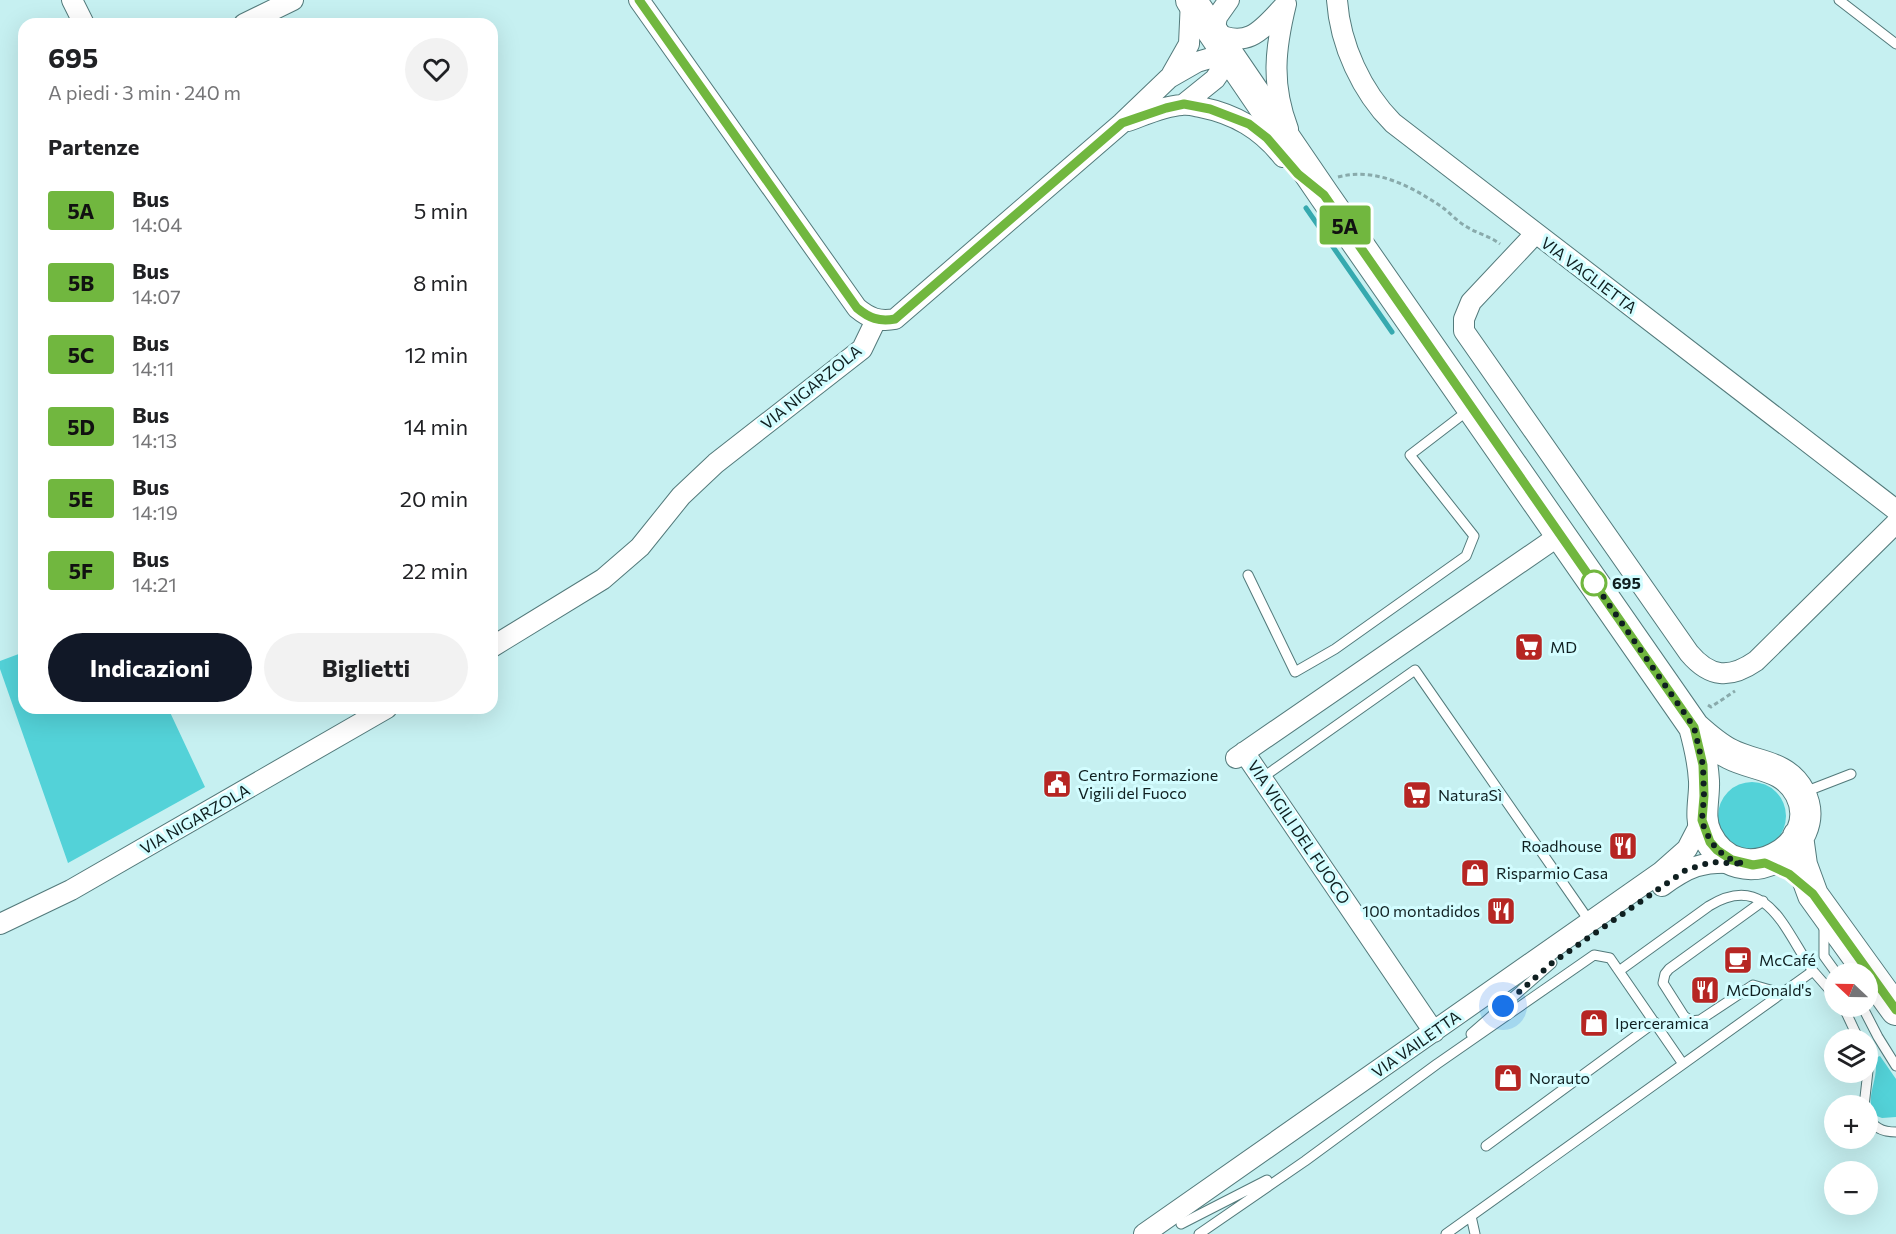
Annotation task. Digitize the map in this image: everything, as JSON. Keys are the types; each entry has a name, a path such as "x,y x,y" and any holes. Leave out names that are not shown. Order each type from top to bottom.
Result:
{"main road":[{"path":"1191,0 1298,157 1330,186 1472,408 1694,727 1717,747 1747,762"},
{"path":"1694,727 1703,765 1705,831 1717,850 1732,860 1754,863 1789,874 1819,903 1896,1010"},
{"path":"1703,808 1713,782 1723,771 1734,765 1747,762 1758,763 1786,776 1800,794 1804,815 1798,836 1802,865 1819,903"},
{"path":"1754,863 1783,854 1798,836"}],"street":[{"path":"72,0 81,18"},
{"path":"256,18 293,0"},
{"path":"639,0 857,308 865,316 876,320 895,319 1122,123 1169,78 1190,44 1191,0"},
{"path":"1122,123 1184,104 1215,79 1222,45 1219,12 1229,0"},
{"name":"VIA VAGLIETTA","path":"1337,0 1340,25 1353,62 1366,89 1381,111 1401,130 1896,510"},
{"path":"1169,78 1203,60 1231,39 1247,38 1264,27 1286,2"},
{"path":"1286,2 1276,49 1276,82 1285,123 1298,157"},
{"path":"1184,104 1226,114 1249,124 1267,138 1298,174 1330,186"},
{"path":"1535,234 1471,302 1464,319 1464,331 1689,653 1699,664 1712,672 1726,674 1742,670 1756,661 1896,523"},
{"name":"VIA NIGARZOLA","path":"498,643 603,579 639,547 681,496 716,463 862,349 876,320"},
{"name":"VIA VIGILI DEL FUOCO","path":"1434,1032 1262,778 1240,755 1560,536"},
{"name":"VIA NIGARZOLA","path":"0,924 81,885 377,714"},
{"name":"VIA VAILETTA","path":"1144,1234 1679,858 1690,844 1703,808"},
{"name":"VIA VAILETTA","path":"1174,1229 1686,870 1712,862 1754,863"}],"lane":[{"path":"1839,0 1896,44"},
{"path":"1248,575 1295,672 1335,650 1466,556 1474,536 1410,455 1472,408"},
{"path":"1262,778 1415,670 1590,922"},
{"path":"1800,794 1851,774"},
{"path":"1619,971 1719,899 1742,894 1770,905 1813,971 1824,984"},
{"path":"1763,901 1669,969 1663,983 1684,1016 1691,1021 1700,1020 1753,985 1774,991 1778,996"},
{"path":"1819,903 1824,956 1829,963"},
{"path":"1199,1234 1594,955 1610,958 1683,1064"},
{"path":"1437,1064 1552,963"},
{"path":"1446,1234 1813,971"},
{"path":"1868,1017 1896,1066"},
{"path":"1486,1146 1655,1022"},
{"path":"1878,1128 1883,1132 1896,1132"},
{"path":"1174,1229 1305,1161"},
{"path":"1471,1216 1475,1234"}],"path":[{"path":"1330,186 1351,173 1384,178 1413,189 1443,207 1467,227 1494,239"}],"shaded area":[{"path":"18,654 18,714 171,714 205,787 68,863 0,669 0,661"},
{"path":"1752,782 1765,785 1776,792 1783,803 1786,816 1783,829 1776,840 1765,847 1752,850 1739,847 1728,840 1721,829 1718,816 1721,803 1728,792 1739,785"},
{"path":"1880,1056 1896,1079 1896,1117 1878,1116 1878,1095 1871,1095 1874,1083 1878,1083 1878,1057"}],"waterway":[{"path":"1306,208 1392,332"}],"bus line":[{"name":"5A","path":"639,0 857,308 865,316 876,320 895,319 1122,123 1184,104 1238,118 1267,138 1298,174 1324,195 1694,727 1703,765 1702,820 1710,842 1732,860 1753,865 1765,863 1789,874 1813,894 1896,1010"}],"place":[{"name":"695","path":"1594,583"},
{"name":"MD","path":"1529,647"},
{"name":"Centro Formazione Vigili del Fuoco","path":"1057,784"},
{"name":"NaturaSì","path":"1417,795"},
{"name":"Roadhouse","path":"1623,846"},
{"name":"Risparmio Casa","path":"1475,873"},
{"name":"100 montadidos","path":"1501,911"},
{"name":"McCafé","path":"1738,960"},
{"name":"McDonald's","path":"1705,990"},
{"name":"Iperceramica","path":"1594,1023"},
{"name":"Norauto","path":"1508,1078"}],"route":[{"path":"1503,1006 1552,963 1686,870 1699,864 1712,862 1744,864 1732,860 1717,850 1705,831 1702,820 1703,765 1694,727 1594,583"}]}
